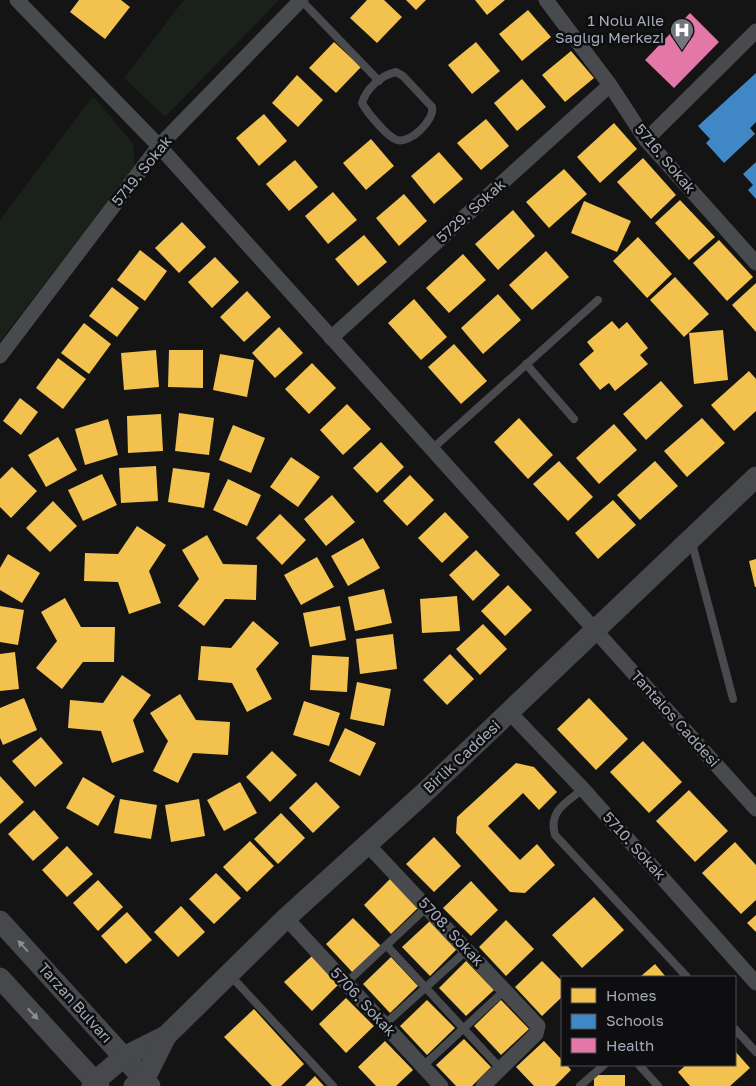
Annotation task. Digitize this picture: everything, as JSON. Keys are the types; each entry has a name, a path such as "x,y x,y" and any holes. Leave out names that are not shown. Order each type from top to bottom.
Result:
{"street":[{"name":"Tantalos Caddesi","path":"17,0 159,146 595,629 753,800"},
{"name":"5719. Sokak","path":"0,356 159,146 301,0"},
{"name":"5716. Sokak","path":"546,0 610,85 646,140 756,263"},
{"path":"646,140 756,31"},
{"name":"5729. Sokak","path":"332,338 610,85"},
{"name":"Birlik Caddesi","path":"95,1084 124,1057 166,1036 286,918 510,712 756,477"},
{"name":"5710. Sokak","path":"510,712 583,790 756,983"},
{"name":"5708. Sokak","path":"367,844 538,1026 536,1034 501,1069"},
{"name":"5706. Sokak","path":"286,918 441,1086"},
{"name":"Tarzan Bulvarı","path":"0,921 124,1057 143,1084"},
{"path":"0,978 95,1084"},
{"name":"Birlik Caddesi","path":"143,1084 166,1036"},
{"path":"482,1086 501,1069"}],"lane":[{"path":"301,0 379,81"},
{"path":"396,72 403,76 432,107 433,112 430,121 410,137 402,141 394,140 367,112 362,103 364,94 379,81 387,74 396,72"},
{"path":"432,449 598,300"},
{"path":"526,364 574,420"},
{"path":"691,538 733,699"},
{"path":"583,790 557,811 552,825 555,835 686,976"},
{"path":"346,983 427,907"},
{"path":"387,946 501,1069"},
{"path":"384,1025 467,950"},
{"path":"229,974 333,1086"},
{"path":"422,1066 505,990"},
{"path":"736,1030 756,1052"},
{"path":"580,1086 603,1066"},
{"path":"640,1066 658,1086"}],"shaded area":[{"path":"184,0 279,0 165,117 124,78"},
{"path":"93,96 133,144 135,167 0,341 0,220"}],"building: Homes":[{"path":"79,0 121,0 130,7 105,39 70,12"},
{"path":"367,0 384,0 402,17 377,43 350,18"},
{"path":"406,0 426,0 416,10"},
{"path":"475,0 505,0 487,15"},
{"path":"528,10 551,37 522,61 499,34"},
{"path":"334,42 361,67 336,93 309,68"},
{"path":"476,42 500,71 472,94 448,65"},
{"path":"571,51 594,78 565,102 542,75"},
{"path":"297,75 323,100 298,127 272,103"},
{"path":"522,79 546,107 517,131 494,103"},
{"path":"264,114 287,141 259,166 236,138"},
{"path":"486,119 509,146 481,170 457,143"},
{"path":"614,123 637,149 600,183 577,157"},
{"path":"371,139 394,166 366,190 343,163"},
{"path":"439,152 463,179 434,204 411,176"},
{"path":"643,158 676,195 651,219 617,182"},
{"path":"295,160 318,187 289,211 266,184"},
{"path":"564,169 587,194 549,228 526,202"},
{"path":"333,192 357,220 328,244 305,216"},
{"path":"404,194 427,221 399,246 376,218"},
{"path":"680,200 715,237 689,260 655,223"},
{"path":"584,201 631,221 617,252 571,233"},
{"path":"513,210 535,236 498,270 475,244"},
{"path":"182,222 206,247 179,273 155,248"},
{"path":"364,235 387,262 358,286 335,259"},
{"path":"638,237 672,274 647,298 613,261"},
{"path":"719,240 753,277 727,301 693,263"},
{"path":"140,250 167,271 145,301 117,280"},
{"path":"546,251 569,277 532,310 509,285"},
{"path":"463,254 486,280 449,313 426,288"},
{"path":"215,257 239,282 212,308 188,282"},
{"path":"675,277 709,314 684,337 650,300"},
{"path":"756,283 756,332 732,305"},
{"path":"112,287 139,308 117,337 89,316"},
{"path":"247,291 271,317 244,342 220,317"},
{"path":"498,294 521,320 483,354 461,328"},
{"path":"414,299 447,337 421,360 388,323"},
{"path":"612,321 619,329 627,322 648,348 640,355 648,364 615,391 609,383 600,390 579,364 594,351 587,342"},
{"path":"84,323 111,344 89,374 61,353"},
{"path":"279,327 303,353 275,378 252,353"},
{"path":"723,330 728,380 694,384 689,333"},
{"path":"454,344 487,381 461,404 428,367"},
{"path":"156,350 159,387 124,390 121,353"},
{"path":"169,350 203,350 203,388 168,387"},
{"path":"220,354 254,360 247,397 213,390"},
{"path":"58,358 86,379 63,409 36,388"},
{"path":"312,363 336,388 309,414 285,389"},
{"path":"749,371 756,379 756,411 734,431 711,405"},
{"path":"661,381 683,406 646,440 623,414"},
{"path":"20,398 38,412 21,435 3,421"},
{"path":"347,404 371,429 343,455 320,430"},
{"path":"179,413 214,418 209,455 175,451"},
{"path":"161,414 163,451 128,453 127,416"},
{"path":"519,418 553,455 528,479 494,442"},
{"path":"702,418 725,443 687,477 664,451"},
{"path":"108,419 118,455 85,465 75,429"},
{"path":"614,424 637,450 599,484 576,458"},
{"path":"233,425 265,438 251,473 219,460"},
{"path":"58,437 77,470 46,487 28,455"},
{"path":"381,442 404,467 377,493 353,468"},
{"path":"291,457 320,477 298,507 270,487"},
{"path":"559,461 593,497 568,521 533,484"},
{"path":"655,461 678,486 640,520 617,495"},
{"path":"156,466 158,501 121,503 119,468"},
{"path":"12,467 37,491 11,518 0,507 0,479"},
{"path":"173,468 210,473 204,508 168,502"},
{"path":"102,474 117,505 83,521 68,490"},
{"path":"410,475 434,500 407,526 383,501"},
{"path":"228,479 261,495 247,526 213,510"},
{"path":"332,495 355,522 326,546 304,519"},
{"path":"613,500 636,525 598,559 575,533"},
{"path":"53,501 77,526 50,552 26,528"},
{"path":"445,512 469,537 442,563 418,538"},
{"path":"280,514 306,540 282,565 256,538"},
{"path":"137,526 166,545 149,571 161,603 129,614 118,582 84,581 85,553 118,554"},
{"path":"207,535 223,564 257,565 256,600 225,599 204,626 178,606 199,579 182,550"},
{"path":"363,538 380,568 348,586 331,556"},
{"path":"476,550 500,575 473,601 449,575"},
{"path":"8,554 40,573 22,603 0,590 0,568"},
{"path":"317,557 334,587 301,605 284,575"},
{"path":"756,559 756,587 755,587 749,561"},
{"path":"508,585 532,610 505,636 481,611"},
{"path":"384,589 392,623 355,631 348,597"},
{"path":"457,596 460,631 422,633 420,599"},
{"path":"65,598 81,627 115,627 114,662 83,662 62,689 36,668 57,641 41,612"},
{"path":"0,606 24,610 18,645 0,642"},
{"path":"340,606 346,640 310,647 303,613"},
{"path":"253,621 279,643 256,669 272,699 247,712 232,683 198,680 201,646 231,648"},
{"path":"483,624 507,649 480,675 456,649"},
{"path":"393,634 397,669 360,674 356,639"},
{"path":"15,652 19,689 0,691 0,654"},
{"path":"450,654 474,679 447,705 423,680"},
{"path":"312,655 349,657 347,692 310,690"},
{"path":"122,675 151,695 133,720 144,752 112,763 101,731 68,728 70,700 103,703"},
{"path":"357,682 391,689 384,726 350,719"},
{"path":"180,694 196,720 230,722 228,755 193,753 178,783 153,771 168,741 150,713"},
{"path":"24,698 37,730 3,745 0,738 0,708"},
{"path":"589,698 628,739 596,770 557,729"},
{"path":"304,701 340,713 329,746 293,735"},
{"path":"345,728 376,743 360,776 329,761"},
{"path":"41,737 63,763 35,787 12,761"},
{"path":"643,741 682,782 649,813 610,772"},
{"path":"272,751 297,775 270,802 246,777"},
{"path":"516,763 534,767 557,792 539,810 523,793 488,826 520,860 537,844 555,865 525,893 510,892 456,833 457,817"},
{"path":"0,776 24,802 0,824"},
{"path":"83,777 115,796 98,826 66,808"},
{"path":"240,782 257,813 224,831 207,800"},
{"path":"316,782 340,807 313,833 289,808"},
{"path":"689,790 728,831 695,862 656,821"},
{"path":"120,799 157,805 151,839 114,833"},
{"path":"199,799 205,836 171,842 165,805"},
{"path":"34,810 59,838 33,861 8,834"},
{"path":"281,813 305,838 278,864 254,839"},
{"path":"434,837 461,866 434,892 406,864"},
{"path":"250,841 274,866 247,892 223,867"},
{"path":"735,842 756,865 756,900 741,914 702,873"},
{"path":"67,846 93,874 67,897 42,870"},
{"path":"216,873 241,898 214,924 189,899"},
{"path":"391,878 419,907 391,934 364,905"},
{"path":"98,880 123,907 98,931 73,903"},
{"path":"471,881 498,910 471,936 443,908"},
{"path":"594,897 624,930 582,968 552,935"},
{"path":"181,906 205,932 178,957 154,932"},
{"path":"127,912 152,940 126,964 101,936"},
{"path":"756,915 756,932 747,923"},
{"path":"353,918 381,946 353,973 326,944"},
{"path":"506,920 534,949 506,976 479,947"},
{"path":"430,921 457,949 430,976 402,947"},
{"path":"312,956 339,984 312,1011 284,982"},
{"path":"391,957 418,986 390,1013 363,984"},
{"path":"466,961 494,990 466,1016 439,988"},
{"path":"542,961 561,980 561,998 542,1016 515,987"},
{"path":"655,964 665,976 641,976"},
{"path":"346,998 374,1026 346,1053 319,1024"},
{"path":"427,1000 455,1028 427,1055 400,1026"},
{"path":"501,1000 529,1029 501,1055 474,1026"},
{"path":"254,1009 304,1064 281,1086 272,1086 224,1037"},
{"path":"464,1039 491,1067 472,1086 456,1086 436,1065"},
{"path":"385,1041 413,1070 396,1086 376,1086 358,1067"},
{"path":"544,1041 561,1059 561,1066 568,1066 571,1070 555,1086 534,1086 516,1067"},
{"path":"736,1052 750,1068 730,1086 690,1086 678,1072 685,1066 736,1066"},
{"path":"594,1075 625,1075 625,1086 594,1086"},
{"path":"315,1076 324,1086 305,1086"}],"building: Schools":[{"path":"756,73 756,122 750,128 755,134 724,163 706,143 710,139 698,126"},
{"path":"756,162 756,199 748,190 753,185 743,174"}],"building: Health":[{"name":"1 Nolu Aile Sağlığı Merkezi","path":"690,13 719,42 674,88 645,60"}],"place":[{"name":"1 Nolu Aile Sağlığı Merkezi","path":"682,51"}]}
